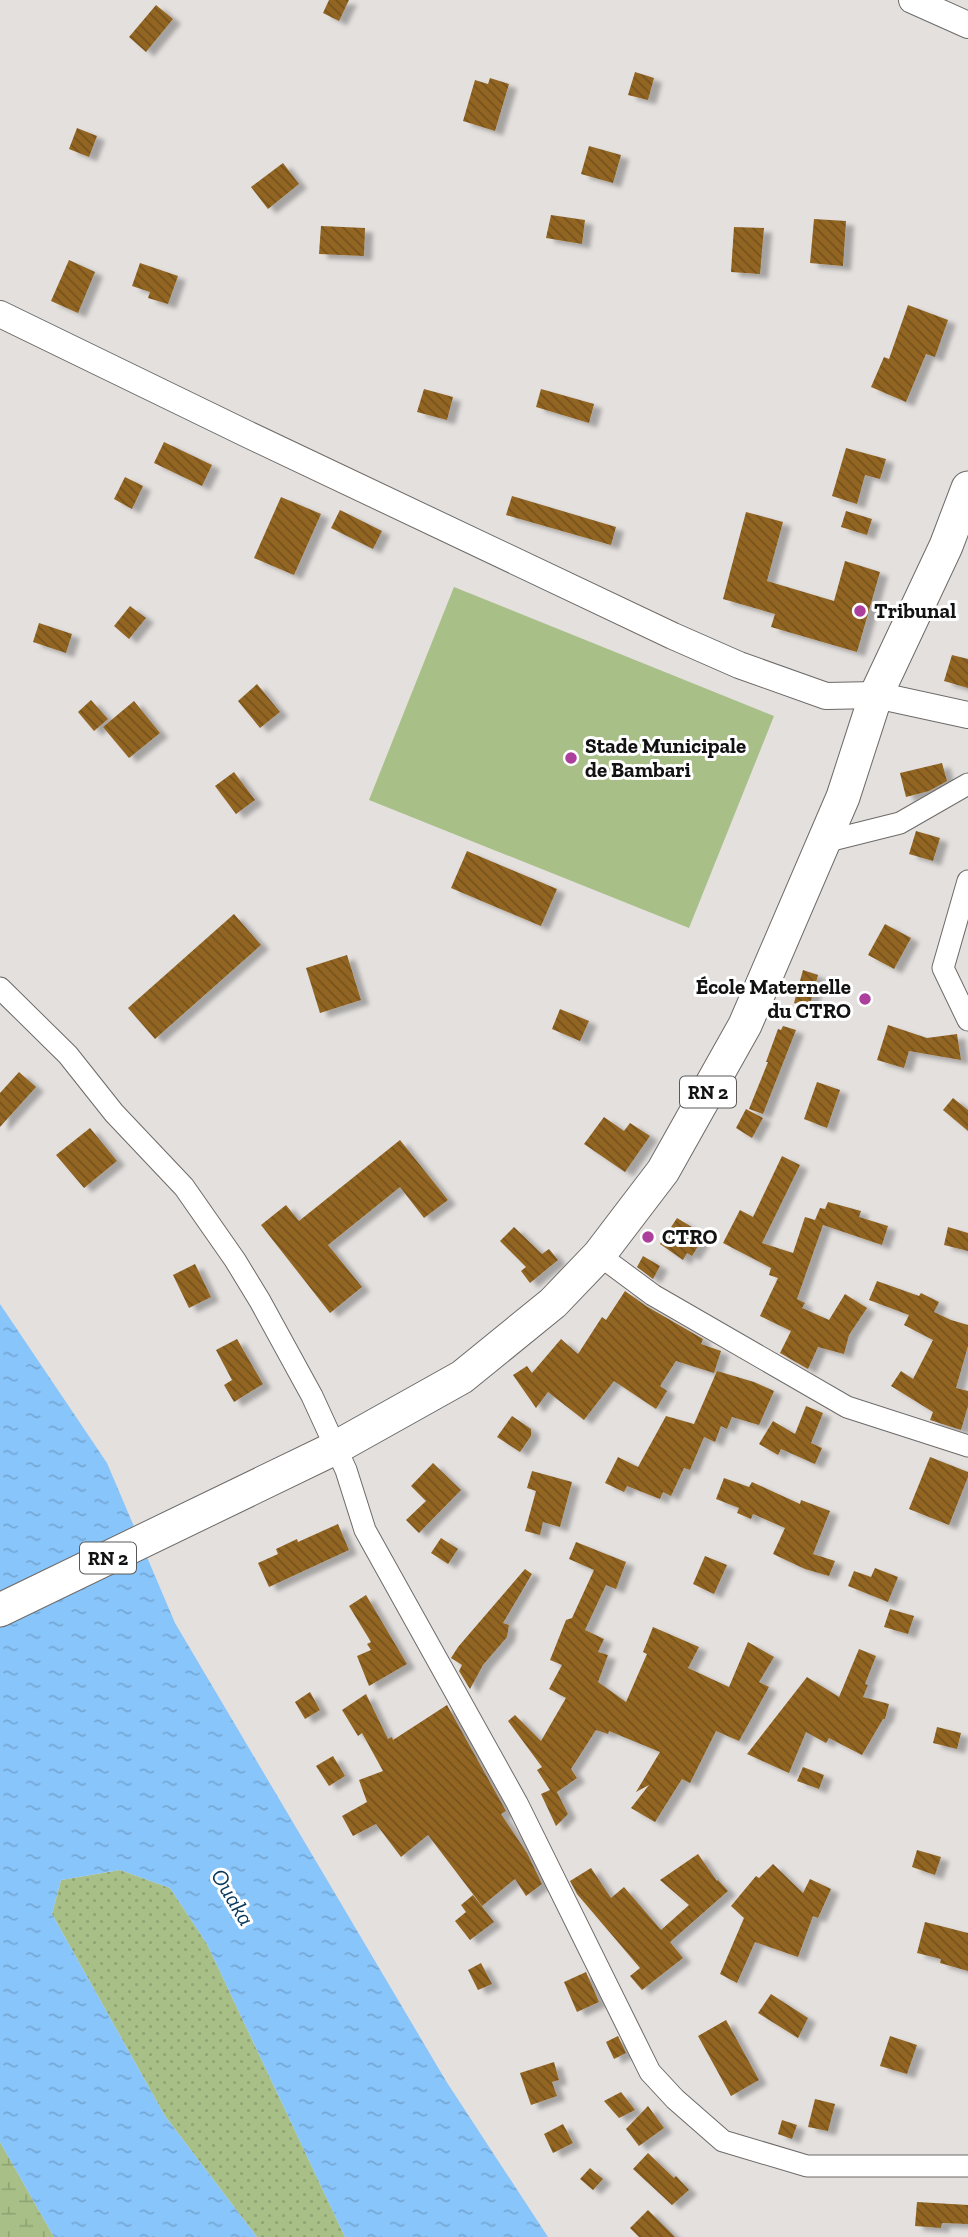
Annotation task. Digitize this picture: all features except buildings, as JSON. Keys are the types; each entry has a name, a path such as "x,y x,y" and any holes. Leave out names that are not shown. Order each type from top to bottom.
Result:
{"main road":[{"name":"RN 2","path":"0,1610 335,1448 462,1377 553,1303 599,1255 663,1171 745,1025 843,797 876,695 946,546 968,488"}],"street":[{"path":"912,0 968,24"},
{"path":"0,314 247,434 706,650 826,696 876,695 968,715"},
{"path":"824,842 900,823 968,784"},
{"path":"968,881 943,968 968,1020"},
{"path":"0,988 68,1055 114,1113 184,1187 260,1301 312,1396 346,1470 365,1531 517,1803 650,2072 675,2099 723,2141 795,2163 807,2166 968,2166"},
{"path":"599,1255 653,1295 847,1407 968,1446"}],"green space":[{"name":"Stade Municipale de Bambari","path":"454,587 774,716 689,928 369,800"},
{"path":"120,1870 170,1888 207,1944 345,2237 257,2237 165,2116 52,1914 61,1880"},
{"path":"0,2142 54,2237 0,2237"}],"water":[{"name":"Ouaka","path":"0,1304 107,1463 175,1623 446,2081 548,2237 345,2237 207,1944 170,1888 120,1870 61,1880 52,1914 165,2116 257,2237 54,2237 0,2142"}],"place":[{"name":"Tribunal","path":"860,611"},
{"name":"Stade Municipale de Bambari","path":"571,758"},
{"name":"École Maternelle du CTRO","path":"865,999"},
{"name":"CTRO","path":"648,1237"}]}
